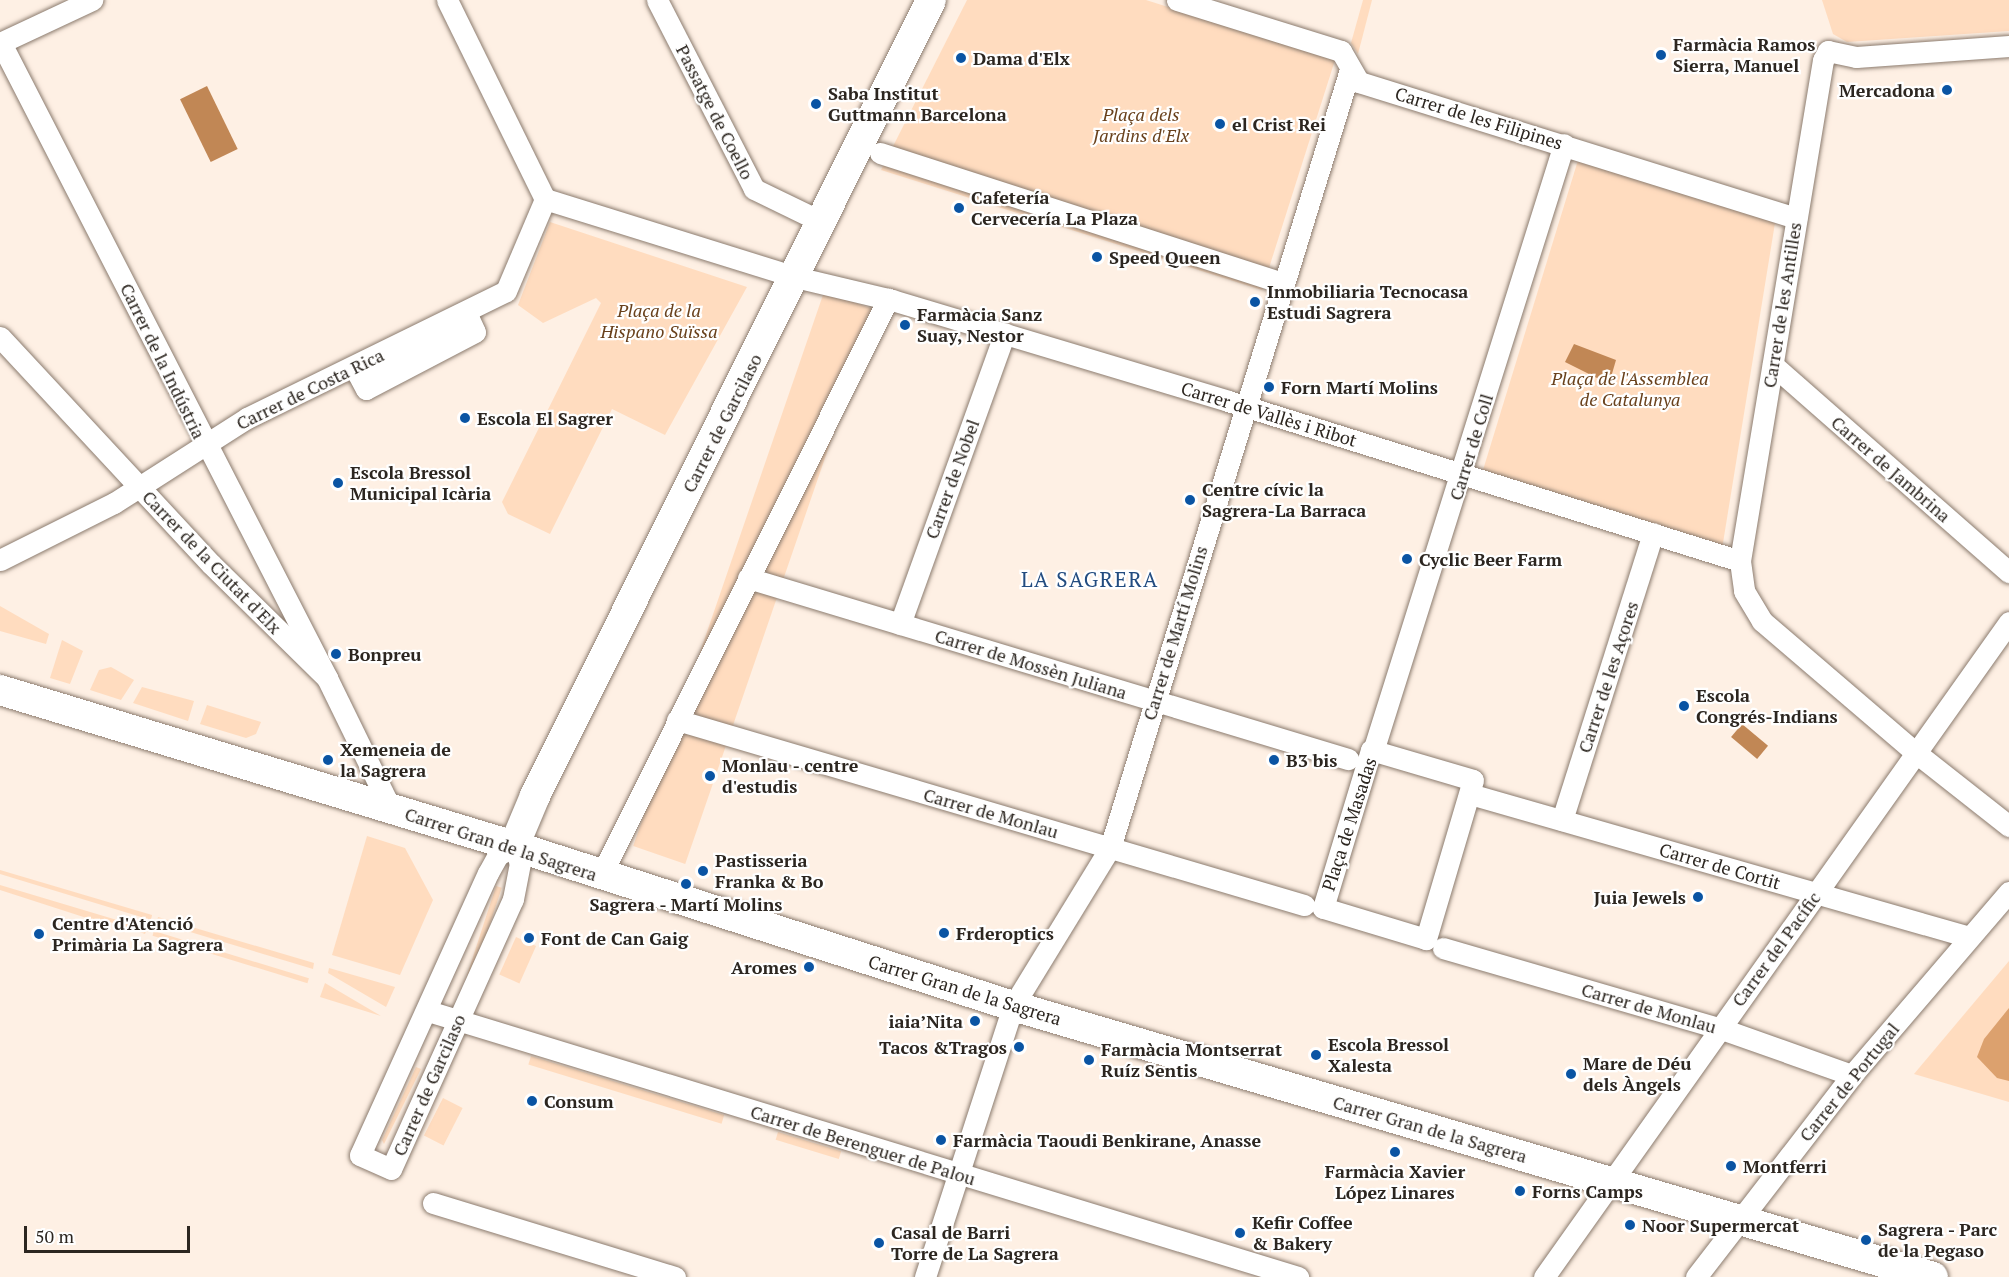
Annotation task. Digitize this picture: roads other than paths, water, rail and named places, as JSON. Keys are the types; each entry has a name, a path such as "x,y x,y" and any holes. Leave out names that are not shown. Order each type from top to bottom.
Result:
{"street":[{"path":"0,43 92,0"},
{"path":"447,0 545,200"},
{"name":"Passatge de Coello","path":"657,0 754,189 822,222"},
{"name":"Carrer de Garcilaso","path":"514,846 520,863 518,886 459,1022 391,1169 360,1155 428,1011 488,873 498,855 514,846 535,796 931,0"},
{"name":"Carrer de les Filipines","path":"1177,0 1341,51 1359,82 1796,218"},
{"name":"Carrer de la Indústria","path":"0,43 33,100 205,446 327,678"},
{"name":"Carrer de les Antilles","path":"2009,46 1856,57 1828,51 1817,77 1740,561 1744,591 1762,621 1916,752 2009,826"},
{"name":"Carrer de Martí Molins","path":"925,1277 1013,1006 1110,848 1153,701 1350,70"},
{"name":"Carrer de Coll","path":"1374,748 1462,475 1564,144"},
{"path":"880,153 1283,283"},
{"name":"Carrer de Vallès i Ribot","path":"545,200 795,277 888,299 1005,333 1740,561"},
{"name":"Carrer de Costa Rica","path":"0,560 141,486 247,418 506,291 545,200"},
{"path":"601,875 888,299"},
{"name":"Carrer de Costa Rica","path":"469,320 475,332 366,389 358,374 469,320"},
{"name":"Carrer de Nobel","path":"900,624 1005,333"},
{"name":"Carrer de la Ciutat d'Elx","path":"0,337 141,486 211,564 327,678 391,809"},
{"name":"Carrer de Jambrina","path":"1773,365 2009,572"},
{"name":"Carrer de les Açores","path":"1562,820 1653,533"},
{"name":"Carrer de Mossèn Juliana","path":"748,578 1348,759"},
{"name":"Carrer del Pacífic","path":"1544,1277 2009,622"},
{"name":"Carrer Gran de la Sagrera","path":"0,690 514,846 1013,1006 1933,1277"},
{"name":"Carrer de Monlau","path":"677,720 1304,905"},
{"name":"Plaça de Masadas","path":"1371,750 1473,780 1470,794 1426,939 1323,908 1371,750"},
{"name":"Carrer de Cortit","path":"1470,794 1969,937"},
{"name":"Carrer de Portugal","path":"1696,1277 1851,1075 2009,892"},
{"name":"Carrer de Monlau","path":"1443,948 1719,1028 1851,1075"},
{"name":"Carrer de Berenguer de Palou","path":"428,1011 1298,1277"},
{"path":"433,1203 675,1277"}],"place":[{"name":"Farmàcia Ramos Sierra, Manuel","path":"1661,55"},
{"name":"Dama d'Elx","path":"961,58"},
{"name":"Mercadona","path":"1947,90"},
{"name":"Saba Institut Guttmann Barcelona","path":"816,104"},
{"name":"el Crist Rei","path":"1220,124"},
{"name":"Cafetería Cervecería La Plaza","path":"959,208"},
{"name":"Speed Queen","path":"1097,257"},
{"name":"Inmobiliaria Tecnocasa Estudi Sagrera","path":"1255,302"},
{"name":"Farmàcia Sanz Suay, Nestor","path":"905,325"},
{"name":"Forn Martí Molins","path":"1269,387"},
{"name":"Escola El Sagrer","path":"465,418"},
{"name":"Escola Bressol Municipal Icària","path":"338,483"},
{"name":"Centre cívic la Sagrera-La Barraca","path":"1190,500"},
{"name":"Cyclic Beer Farm","path":"1407,559"},
{"name":"Bonpreu","path":"336,654"},
{"name":"Escola Congrés-Indians","path":"1684,706"},
{"name":"Xemeneia de la Sagrera","path":"328,760"},
{"name":"B3 bis","path":"1274,760"},
{"name":"Monlau - centre d'estudis","path":"710,776"},
{"name":"Pastisseria Franka & Bo","path":"703,871"},
{"name":"Sagrera - Martí Molins","path":"686,884"},
{"name":"Juia Jewels","path":"1698,897"},
{"name":"Frderoptics","path":"944,933"},
{"name":"Centre d'Atenció Primària La Sagrera","path":"39,934"},
{"name":"Font de Can Gaig","path":"529,938"},
{"name":"Aromes","path":"809,967"},
{"name":"iaia’Nita","path":"975,1021"},
{"name":"Tacos &Tragos","path":"1019,1047"},
{"name":"Escola Bressol Xalesta","path":"1316,1055"},
{"name":"Farmàcia Montserrat Ruíz Sentis","path":"1089,1060"},
{"name":"Mare de Déu dels Àngels","path":"1571,1074"},
{"name":"Consum","path":"532,1101"},
{"name":"Farmàcia Taoudi Benkirane, Anasse","path":"941,1140"},
{"name":"Farmàcia Xavier López Linares","path":"1395,1152"},
{"name":"Montferri","path":"1731,1166"},
{"name":"Forns Camps","path":"1520,1191"},
{"name":"Noor Supermercat","path":"1630,1225"},
{"name":"Kefir Coffee & Bakery","path":"1240,1233"},
{"name":"Sagrera - Parc de la Pegaso","path":"1866,1240"},
{"name":"Casal de Barri Torre de La Sagrera","path":"879,1243"}],"district":[{"name":"LA SAGRERA","path":"1090,579"}],"park label":[{"name":"Plaça dels Jardins d'Elx","path":"1141,125"},
{"name":"Plaça de la Hispano Suïssa","path":"659,321"},
{"name":"Plaça de l'Assemblea de Catalunya","path":"1630,389"}]}
